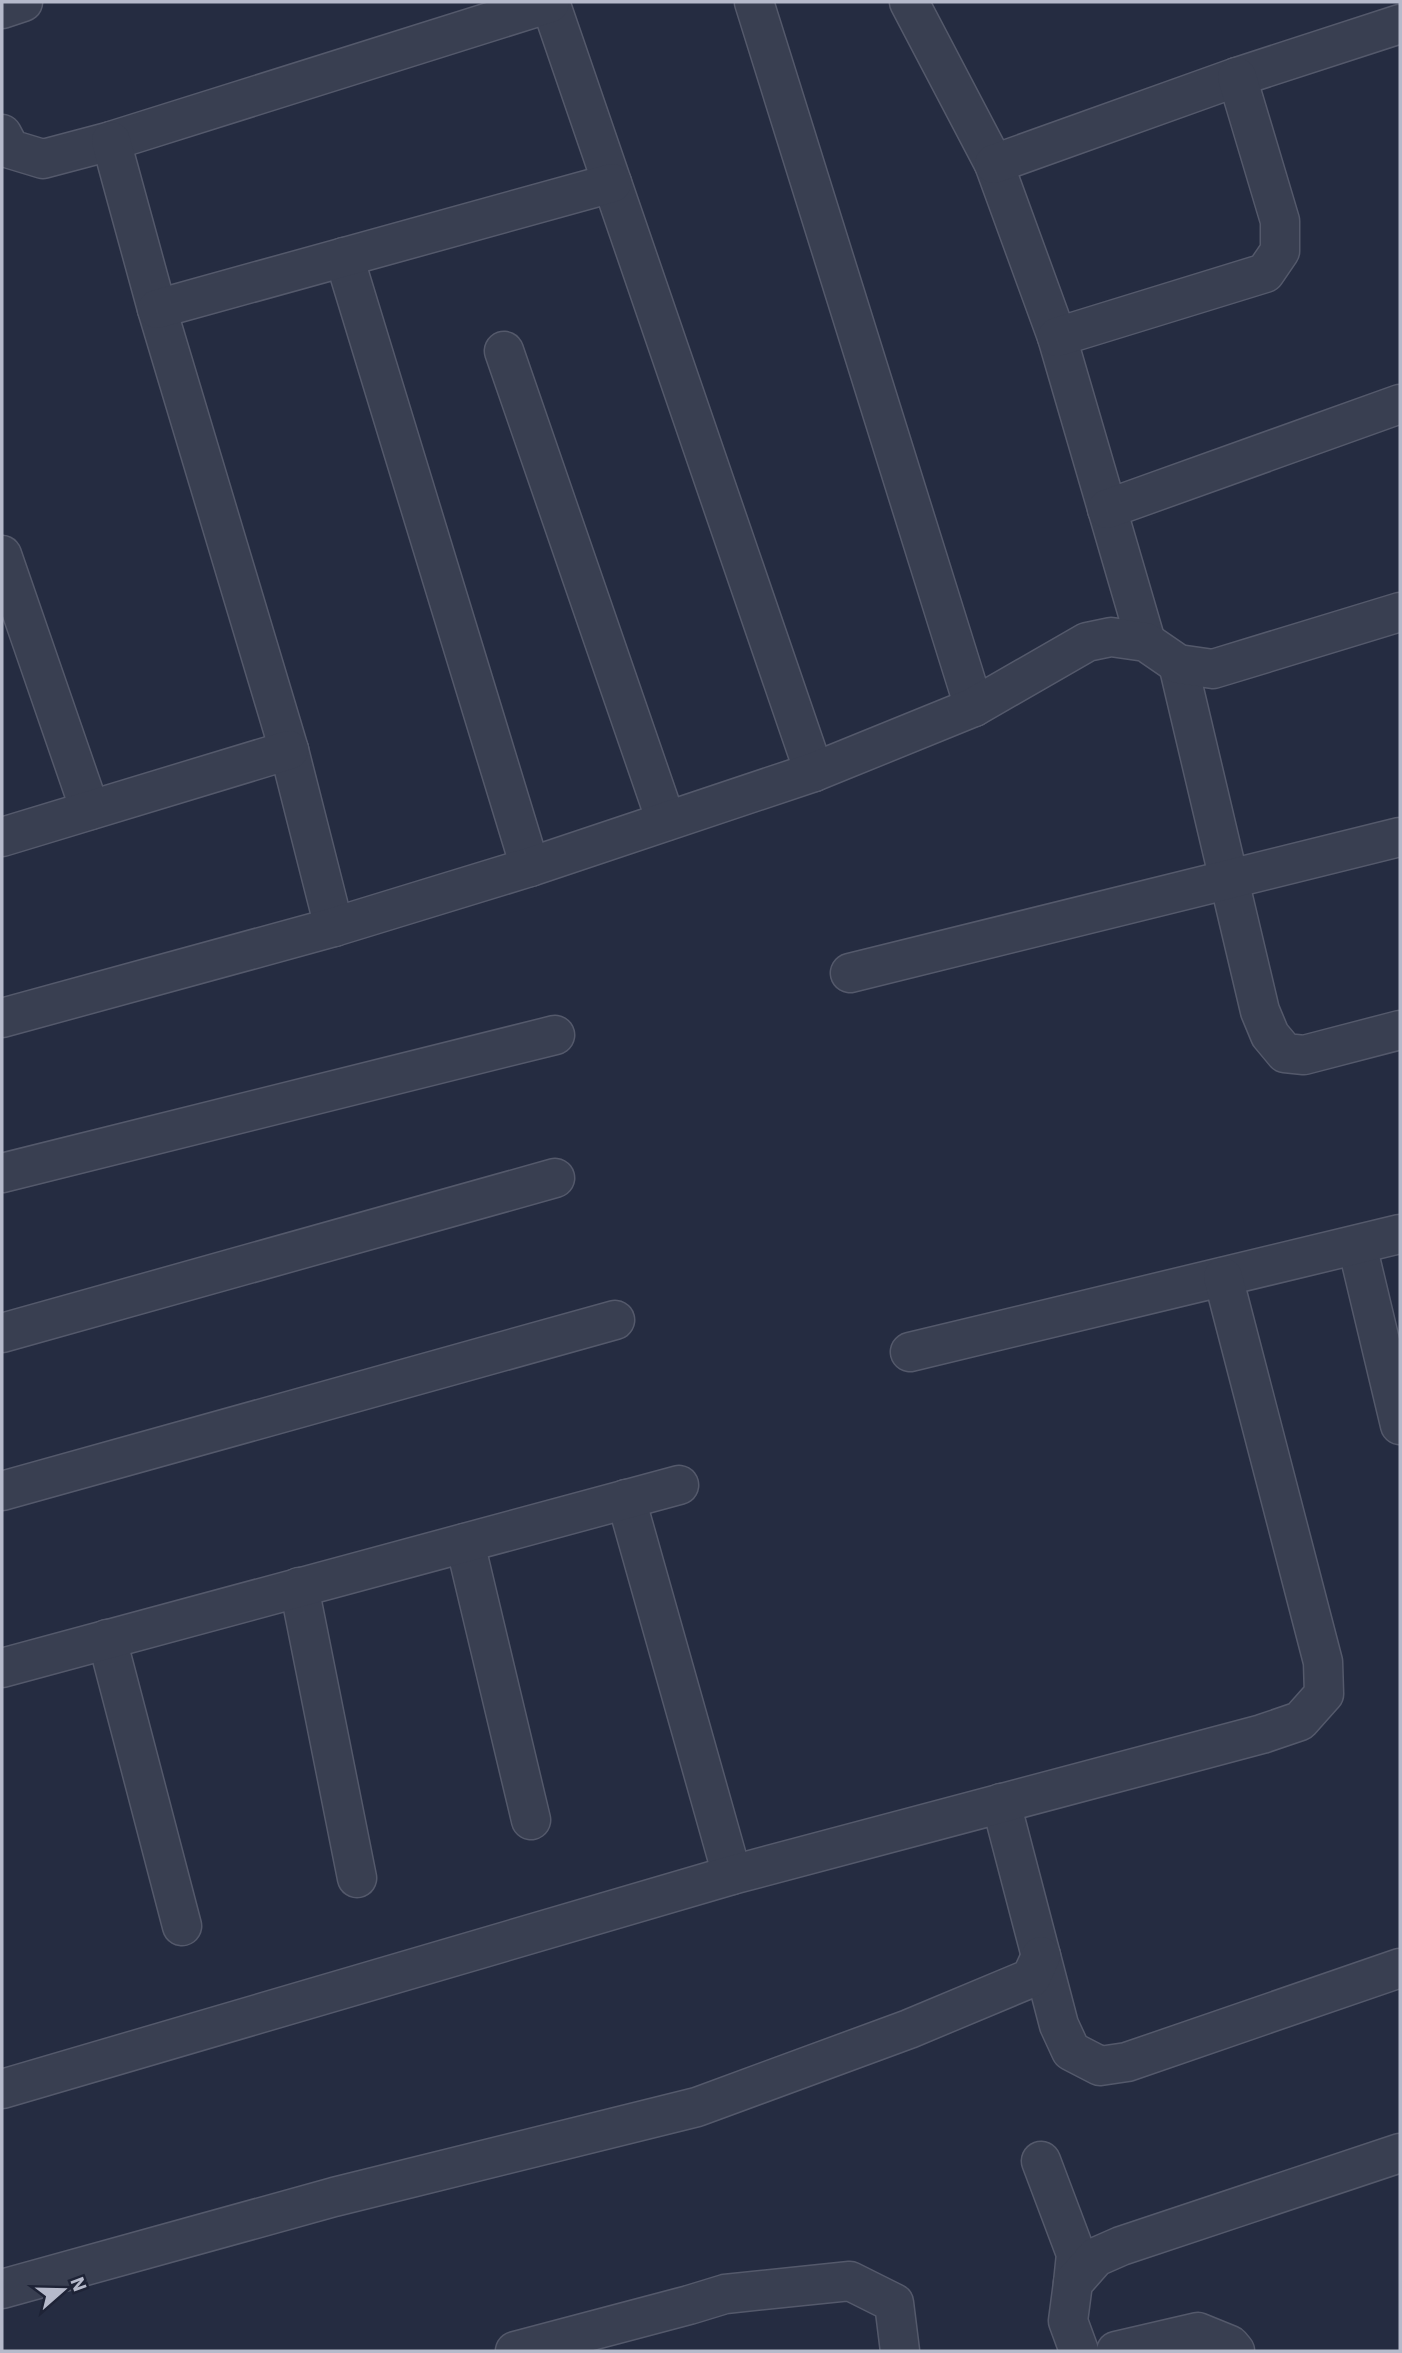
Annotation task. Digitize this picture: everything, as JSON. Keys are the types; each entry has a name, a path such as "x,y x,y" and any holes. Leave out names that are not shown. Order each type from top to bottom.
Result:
{"street":[{"path":"2,9 23,2"},
{"path":"754,2 974,707"},
{"path":"909,2 994,164 1057,337 1146,642"},
{"path":"2,134 10,149 43,159 111,141 550,3 814,772"},
{"path":"994,164 1237,77 1400,24"},
{"path":"1057,337 1265,273 1280,251 1280,221 1237,77"},
{"path":"111,141 157,309 289,750 334,927"},
{"path":"157,309 612,183"},
{"path":"344,257 530,867"},
{"path":"504,351 666,821"},
{"path":"1107,509 1400,404"},
{"path":"2,555 90,810"},
{"path":"2,1018 334,927 530,867 814,772 974,707 1087,642 1111,638 1146,642 1178,664 1213,669 1400,612"},
{"path":"1178,664 1260,1011 1270,1035 1286,1053 1304,1055 1400,1030"},
{"path":"2,837 289,750"},
{"path":"850,972 1400,837"},
{"path":"2,1173 555,1035"},
{"path":"2,1333 555,1178"},
{"path":"910,1352 1400,1234"},
{"path":"1357,1245 1400,1425"},
{"path":"2,2089 732,1875 1262,1734 1300,1721 1324,1694 1322,1662 1223,1277"},
{"path":"2,1491 615,1321"},
{"path":"2,1668 679,1485"},
{"path":"626,1499 732,1875"},
{"path":"465,1543 531,1820"},
{"path":"299,1587 356,1878"},
{"path":"107,1639 182,1926"},
{"path":"1001,1803 1059,2025 1071,2052 1100,2066 1127,2062 1400,1968"},
{"path":"2,2289 334,2197 697,2108 909,2029 1031,1978 1041,1956"},
{"path":"1073,2283 1096,2257 1121,2246 1400,2153"},
{"path":"1041,2161 1076,2255 1068,2321 1079,2351"},
{"path":"515,2351 725,2294 850,2281 894,2303 900,2351"},
{"path":"1116,2351 1198,2332 1230,2345 1235,2351"}]}
